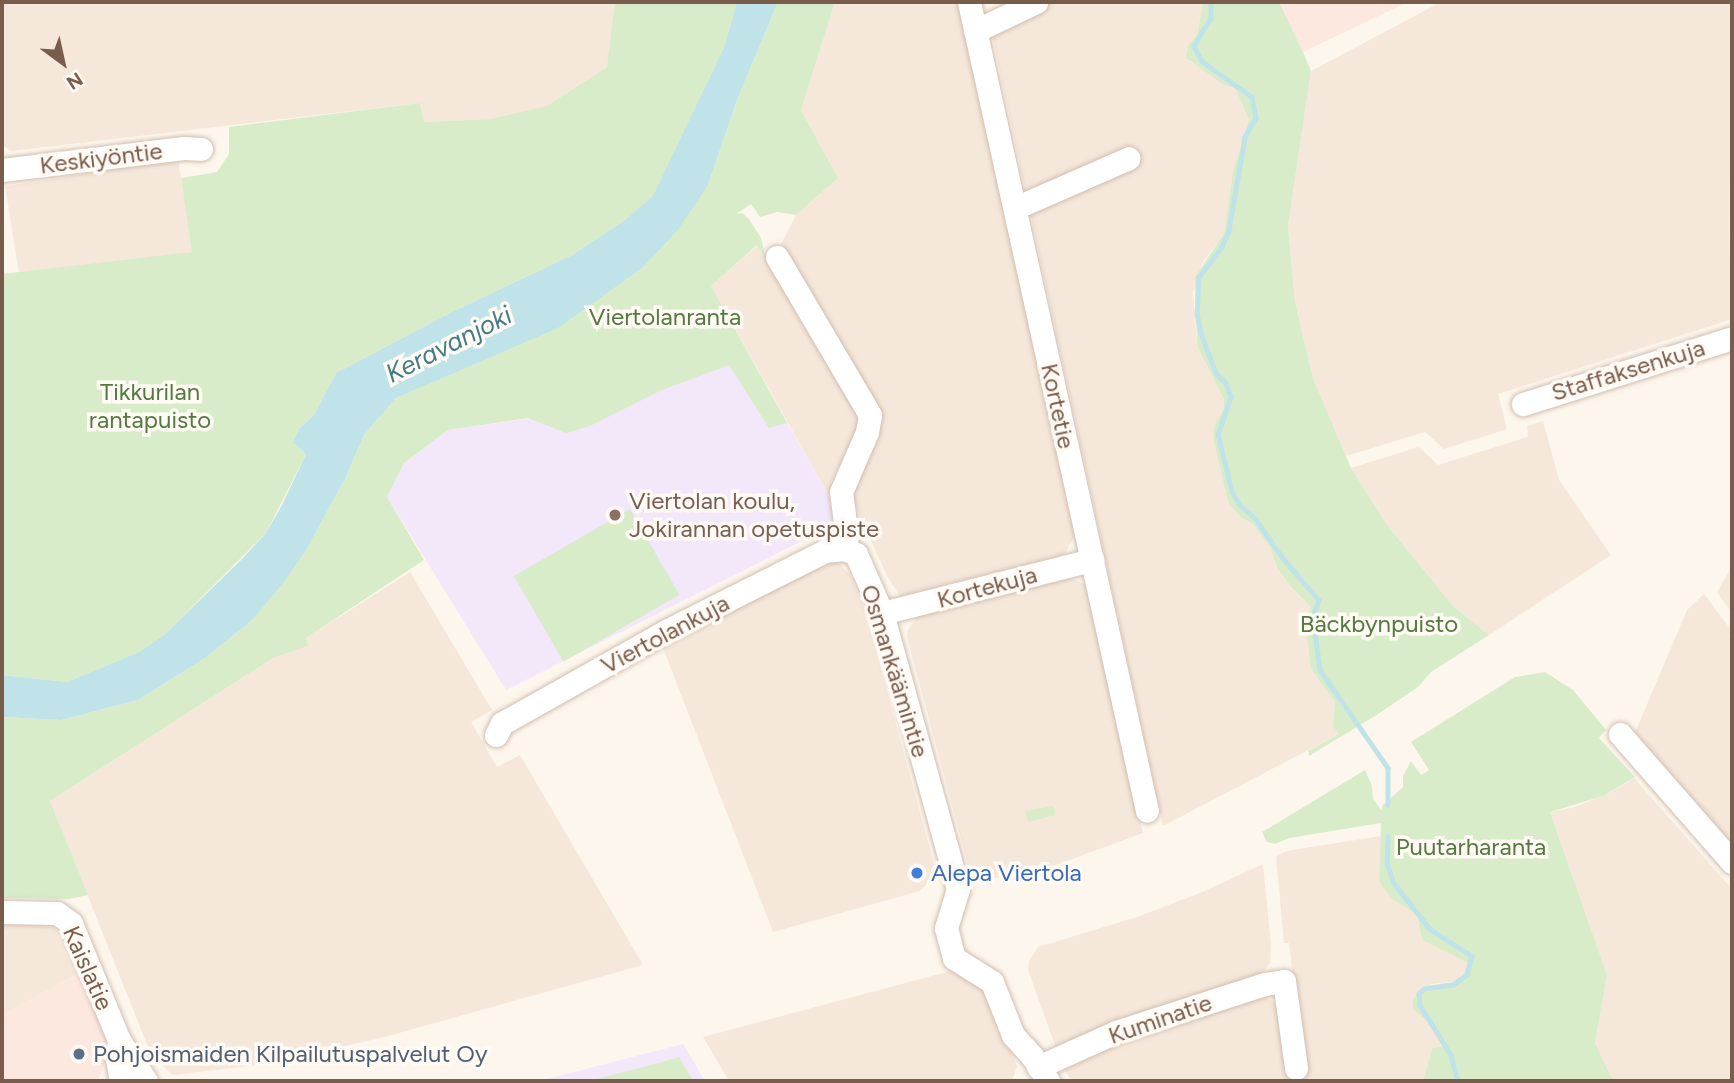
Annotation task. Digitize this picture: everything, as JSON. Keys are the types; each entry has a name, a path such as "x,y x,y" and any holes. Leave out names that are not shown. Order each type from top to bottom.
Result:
{"street":[{"name":"Kortetie","path":"969,2 1147,811"},
{"path":"975,31 1036,2"},
{"name":"Keskiyöntie","path":"2,170 184,148 201,149"},
{"path":"1016,208 1129,158"},
{"path":"777,257 870,415 867,432 841,492 847,537 844,549"},
{"name":"Staffaksenkuja","path":"1523,404 1732,338"},
{"name":"Osmankäämintie","path":"844,549 856,554 863,565 881,613 958,889 946,928 954,958 992,982 1013,1035 1044,1077"},
{"name":"Viertolankuja","path":"496,735 502,723 666,631 825,551 844,549"},
{"name":"Kortekuja","path":"881,613 1092,560"},
{"path":"1620,734 1732,862"},
{"name":"Kaislatie","path":"2,912 57,913 71,923 119,1040 146,1081"},
{"name":"Kuminatie","path":"1044,1077 1116,1032 1265,984 1284,981 1296,1068"},
{"name":"Kaislatie","path":"119,1040 117,1059 121,1081"}],"shaded area":[{"path":"2,2 615,2 611,54 600,94 494,132 490,119 424,122 420,103 11,151 2,145"},
{"path":"835,2 960,2 1075,535 1064,555 900,596 887,576 851,496 879,438 880,417 781,244 796,215 838,178 801,110"},
{"path":"1046,2 1203,2 1197,35 1188,45 1189,61 1235,88 1249,120 1233,171 1224,233 1202,264 1193,293 1197,346 1224,400 1224,409 1213,438 1228,502 1239,516 1253,524 1270,547 1277,567 1290,586 1311,607 1311,669 1335,702 1333,727 1339,734 1163,826 991,30"},
{"path":"1279,2 1408,2 1303,52"},
{"path":"1441,2 1732,2 1729,235 1732,319 1498,394 1507,429 1444,449 1425,432 1346,456 1313,378 1295,302 1288,226 1311,71"},
{"path":"178,159 193,252 20,279 5,186"},
{"path":"758,245 858,407 859,427 831,482 834,505 711,286"},
{"name":"Viertolan koulu, Jokirannan opetuspiste","path":"745,349 834,505 832,526 506,690 387,497 404,463 448,430 539,417"},
{"path":"1543,421 1559,480 1611,555 1489,635 1454,607 1387,525 1351,468 1419,447 1438,465 1528,437 1527,426"},
{"path":"829,561 839,563 850,575 866,613 934,864 932,879 920,891 773,932 663,648"},
{"path":"1732,567 1732,613 1717,592"},
{"path":"410,572 492,710 471,722 497,767 520,755 643,965 381,1038 258,1065 173,1075 152,1057 50,801 273,658 307,646 306,638"},
{"path":"1070,578 1086,585 1143,833 1053,866 976,882 968,865 907,637 908,630 918,616 931,610"},
{"path":"1704,594 1732,631 1729,635 1732,641 1732,844 1634,735 1687,610"},
{"path":"1634,778 1732,889 1732,1081 1613,1081 1595,1043 1607,975 1550,812 1575,807 1609,793"},
{"path":"1381,836 1379,882 1392,899 1417,915 1422,940 1469,962 1464,975 1454,982 1431,984 1413,1009 1430,1024 1443,1046 1432,1048 1423,1081 1072,1081 1064,1070 1120,1042 1260,995 1274,1002 1278,1010 1285,1070 1304,1067 1289,943 1284,943 1276,857 1286,851"},
{"path":"1263,864 1271,945 1270,963 1261,974 1056,1048 1028,970 1029,961 1038,947 1137,917 1200,893"},
{"path":"2,923 52,927 62,935 78,974 2,1015"},
{"path":"958,969 986,986 1017,1066 1012,1081 729,1081 703,1037"},
{"path":"78,974 106,1041 106,1061 98,1080 2,1081 2,1015"},
{"path":"683,1044 705,1081 539,1081"}],"green space":[{"name":"Tikkurilan rantapuisto","path":"615,2 737,2 724,47 654,196 625,220 572,255 448,314 336,373 314,415 300,428 306,454 266,533 164,635 139,652 67,682 2,675 2,274 192,252 181,178 217,172 229,154 229,127 420,103 424,122 491,119 547,106 607,67"},
{"name":"Viertolanranta","path":"778,2 835,2 801,110 838,178 796,215 777,212 760,217 751,204 736,214 742,213 749,219 761,238 766,259 757,245 711,286 787,423 769,428 729,365 662,390 590,426 566,433 528,418 448,430 404,463 387,497 424,560 306,638 308,646 273,658 50,801 88,895 69,899 2,898 2,717 61,720 138,700 205,658 251,621 305,552 345,479 364,435 396,398 464,368 708,185 737,100"},
{"name":"Bäckbynpuisto","path":"1203,2 1279,2 1303,52 1311,71 1288,226 1295,302 1313,378 1351,468 1387,525 1454,607 1489,635 1431,672 1418,687 1378,714 1309,756 1308,751 1339,734 1333,727 1335,702 1311,669 1305,619 1311,607 1290,586 1277,567 1270,547 1253,524 1239,516 1228,502 1213,438 1215,424 1224,409 1224,400 1197,346 1195,277 1224,233 1233,171 1249,120 1235,88 1224,85 1186,58 1188,45 1197,35"},
{"path":"630,509 680,595 563,662 514,576"},
{"name":"Puutarharanta","path":"1545,672 1573,690 1606,730 1599,738 1635,777 1603,796 1550,812 1607,975 1595,1043 1613,1081 1423,1081 1432,1048 1443,1046 1430,1024 1413,1009 1413,999 1425,986 1454,982 1464,974 1469,963 1422,940 1417,915 1392,899 1379,882 1381,823 1289,838 1275,844 1267,842 1262,832 1365,770 1372,786 1373,799 1382,811 1382,806 1403,787 1403,776 1411,761 1421,775 1429,770 1411,742 1515,677"},
{"path":"1054,806 1055,815 1028,822 1025,811"},
{"path":"679,1057 693,1081 589,1081 662,1062"}],"water":[{"name":"Keravanjoki","path":"737,2 778,2 737,100 708,185 677,231 642,268 558,328 396,398 364,435 345,479 305,552 284,582 251,621 205,658 138,700 61,720 2,717 2,675 67,682 139,652 164,635 241,560 266,533 282,505 306,454 293,442 300,428 314,415 336,373 448,314 572,255 625,220 653,196 724,47"}],"waterway":[{"path":"1211,2 1211,18 1194,46 1202,61 1252,97 1256,118 1245,137 1229,231 1222,247 1199,277 1197,314 1201,333 1216,373 1226,383 1231,397 1218,434 1232,491 1240,505 1255,518 1282,557 1319,600 1313,617 1320,670 1388,768 1388,805"},
{"path":"1388,836 1387,863 1393,882 1430,929 1472,956 1467,975 1453,985 1424,989 1419,994 1420,1005 1451,1055 1458,1081"}],"place":[{"name":"Viertolan koulu, Jokirannan opetuspiste","path":"615,515"},
{"name":"Alepa Viertola","path":"917,873"},
{"name":"Pohjoismaiden Kilpailutuspalvelut Oy","path":"79,1054"}]}
